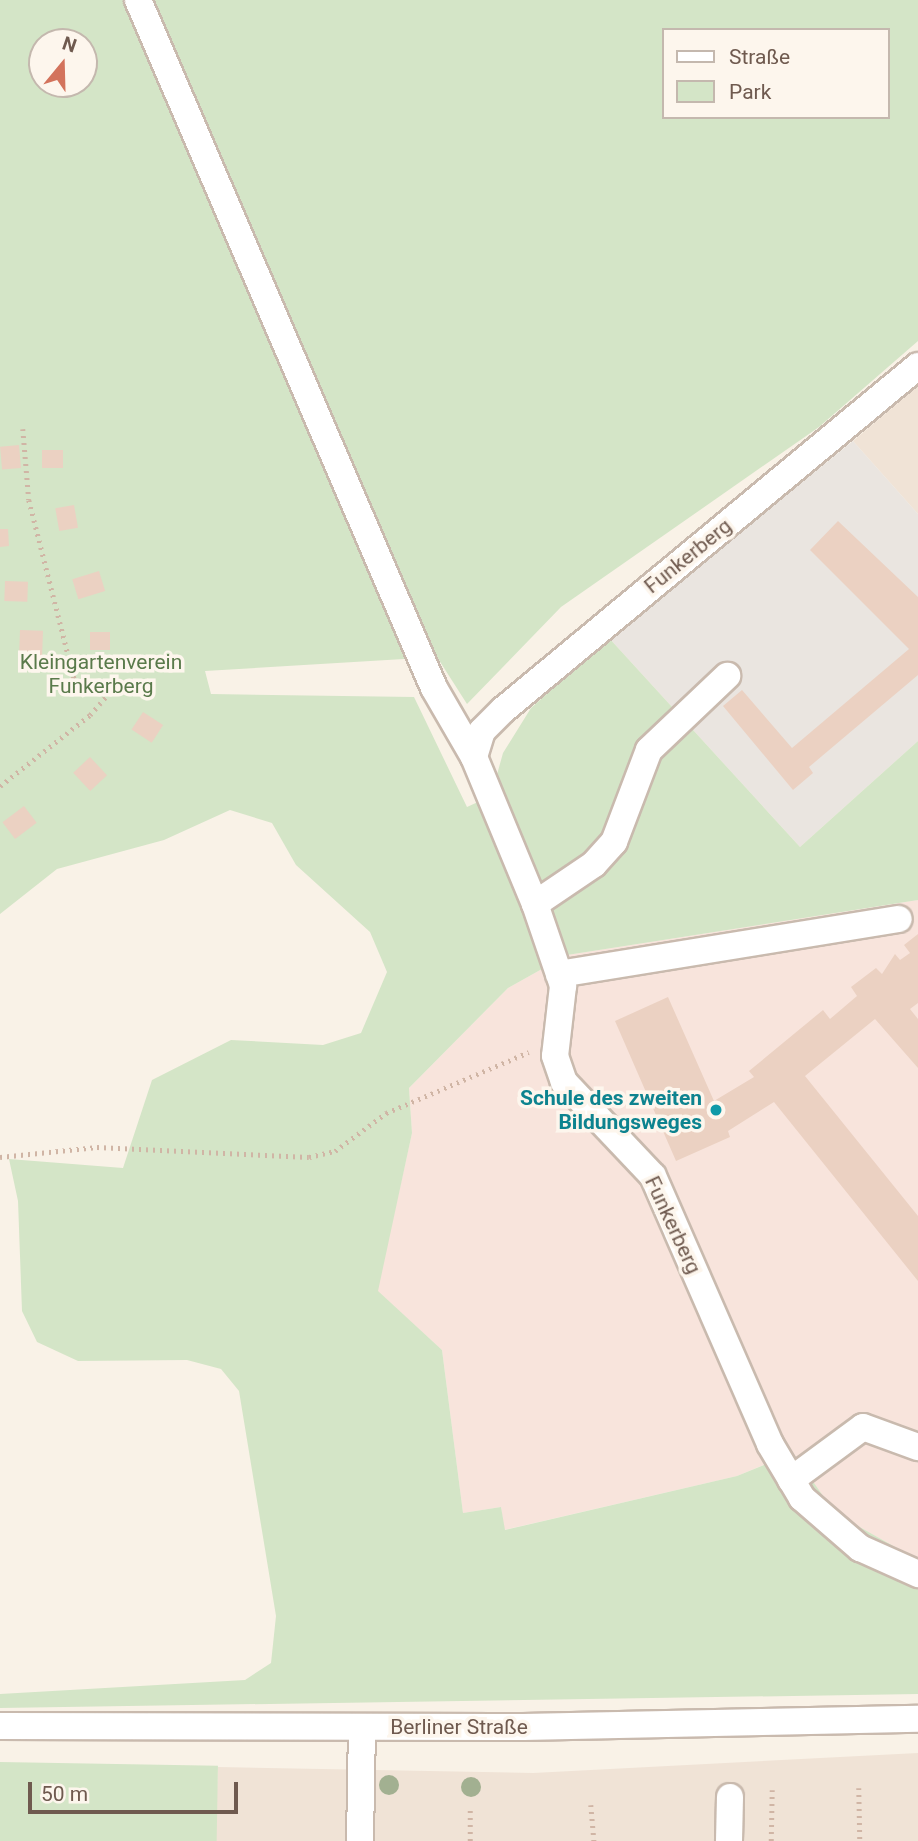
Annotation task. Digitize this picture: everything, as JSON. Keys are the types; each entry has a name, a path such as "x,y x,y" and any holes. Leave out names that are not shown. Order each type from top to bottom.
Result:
{"street":[{"name":"Funkerberg","path":"138,0 434,688 474,757 535,904 559,974 555,1041 564,1082 653,1176 791,1480 837,1532 918,1574"},
{"name":"Funkerberg","path":"474,757 482,730 503,710 918,366"},
{"path":"535,904 594,864 614,842 649,750 727,676"},
{"path":"559,974 899,919"},
{"path":"791,1480 863,1427 918,1447"},
{"name":"Berliner Straße","path":"0,1726 362,1727 918,1719"},
{"path":"360,1841 362,1727"},
{"path":"729,1841 730,1797"}],"path":[{"path":"23,429 29,500 76,685"},
{"path":"0,786 90,715 116,685"},
{"path":"0,1157 97,1147 309,1157 335,1151 386,1114 555,1041"},
{"path":"859,1788 860,1841"},
{"path":"771,1841 772,1790"},
{"path":"592,1805 594,1841"},
{"path":"470,1810 470,1841"}],"shaded area":[{"path":"918,386 918,514 853,441"},
{"path":"853,441 918,514 918,741 800,847 609,638"},
{"path":"918,900 918,1560 835,1513 792,1453 737,1476 504,1530 501,1507 463,1513 442,1350 377,1291 412,1133 409,1088 508,988 567,955"},
{"path":"918,1753 918,1841 215,1841 218,1767 533,1773"}],"green space":[{"name":"Kleingartenverein Funkerberg","path":"0,0 918,0 918,341 819,427 561,607 467,704 437,657 205,671 211,694 414,697 467,807 491,796 503,753 531,708 609,638 800,847 918,741 918,900 567,955 508,988 409,1088 412,1133 378,1291 442,1350 463,1513 501,1507 505,1530 737,1476 793,1453 835,1513 918,1560 918,1694 0,1708 0,1694 245,1680 271,1663 276,1616 239,1391 221,1369 187,1360 78,1361 37,1342 22,1311 18,1201 9,1159 123,1168 152,1080 231,1040 323,1045 361,1033 387,972 370,932 296,865 272,823 230,810 164,840 57,869 0,914"},
{"path":"0,1762 218,1766 217,1841 0,1841"}],"building":[{"path":"19,445 21,468 2,470 0,447"},
{"path":"42,450 63,450 63,468 42,468"},
{"path":"74,505 78,528 59,531 55,508"},
{"path":"838,521 918,597 918,675 809,767 813,773 793,790 723,706 742,690 792,748 909,649 810,550"},
{"path":"0,529 8,529 9,546 0,547"},
{"path":"99,571 105,591 78,599 72,579"},
{"path":"5,581 28,582 27,602 4,601"},
{"path":"20,630 43,631 42,658 19,657"},
{"path":"90,632 110,632 110,650 90,650"},
{"path":"143,712 163,725 152,743 132,730"},
{"path":"90,757 107,775 90,791 73,773"},
{"path":"24,806 37,823 15,839 2,822"},
{"name":"Schule des zweiten Bildungsweges","path":"918,934 918,1003 910,1009 918,1019 918,1068 875,1019 805,1076 918,1216 918,1281 774,1102 728,1131 730,1137 676,1161 615,1021 668,997 714,1101 754,1077 749,1071 823,1010 830,1019 857,996 851,987 876,968 882,974 895,954 900,960 910,953 904,945"}],"place":[{"name":"Schule des zweiten Bildungsweges","path":"716,1110"}]}
